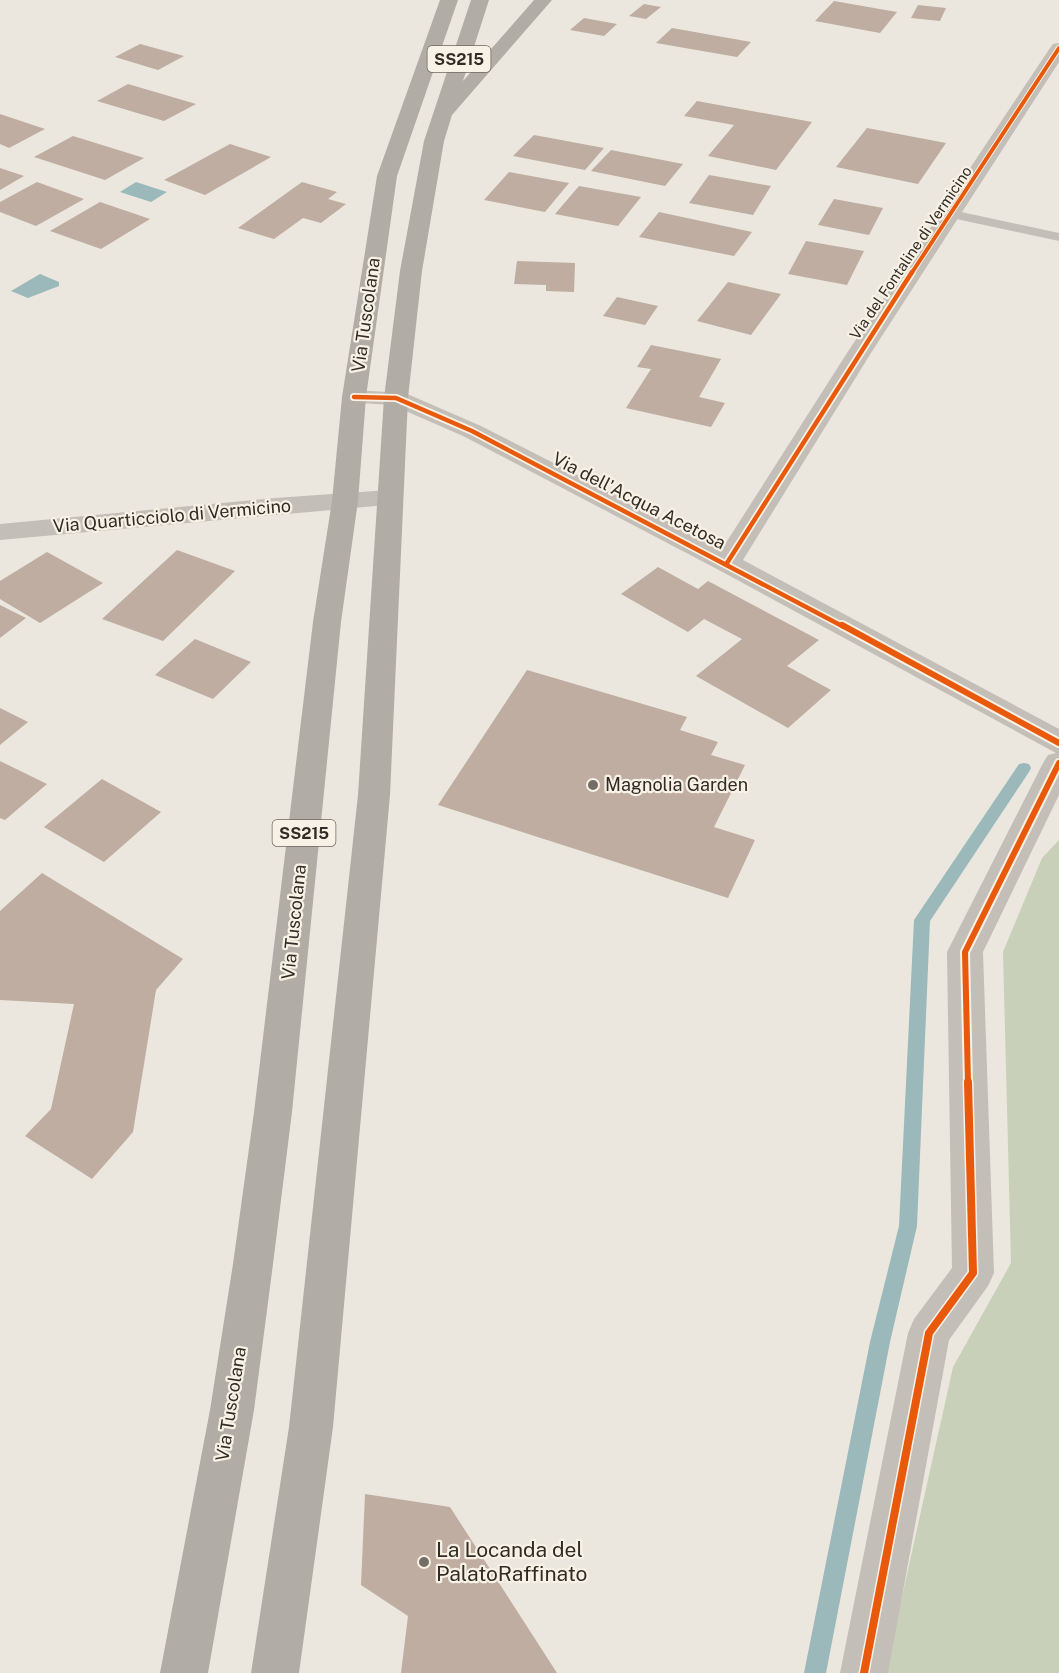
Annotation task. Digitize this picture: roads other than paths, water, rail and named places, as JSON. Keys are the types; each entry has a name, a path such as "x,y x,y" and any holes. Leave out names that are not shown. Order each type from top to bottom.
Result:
{"main road":[{"name":"Via Tuscolana","path":"184,1673 232,1410 253,1264 273,1112 327,622 345,501 354,397 387,176 449,0"},
{"name":"SS215","path":"275,1673 311,1427 374,795 396,398 411,271 434,141 480,0"},
{"path":"441,118 543,0"}],"street":[{"name":"Via del Fontaline di Vermicino","path":"727,563 859,353 1059,48"},
{"name":"Via dell'Acqua Acetosa","path":"354,397 396,398 472,431 727,563 1059,743"},
{"name":"Via Quarticciolo di Vermicino","path":"0,532 389,498"},
{"path":"864,1673 929,1333 973,1273 965,952 1059,763"}],"lane":[{"path":"952,214 1059,237"}],"water":[{"path":"136,182 167,192 151,202 120,192"},
{"path":"40,274 59,282 59,286 28,298 11,291"}],"waterway":[{"path":"815,1673 880,1342 908,1226 922,920 1024,768"}],"place":[{"name":"Magnolia Garden","path":"593,785"},
{"name":"La Locanda del PalatoRaffinato","path":"424,1562"}]}
